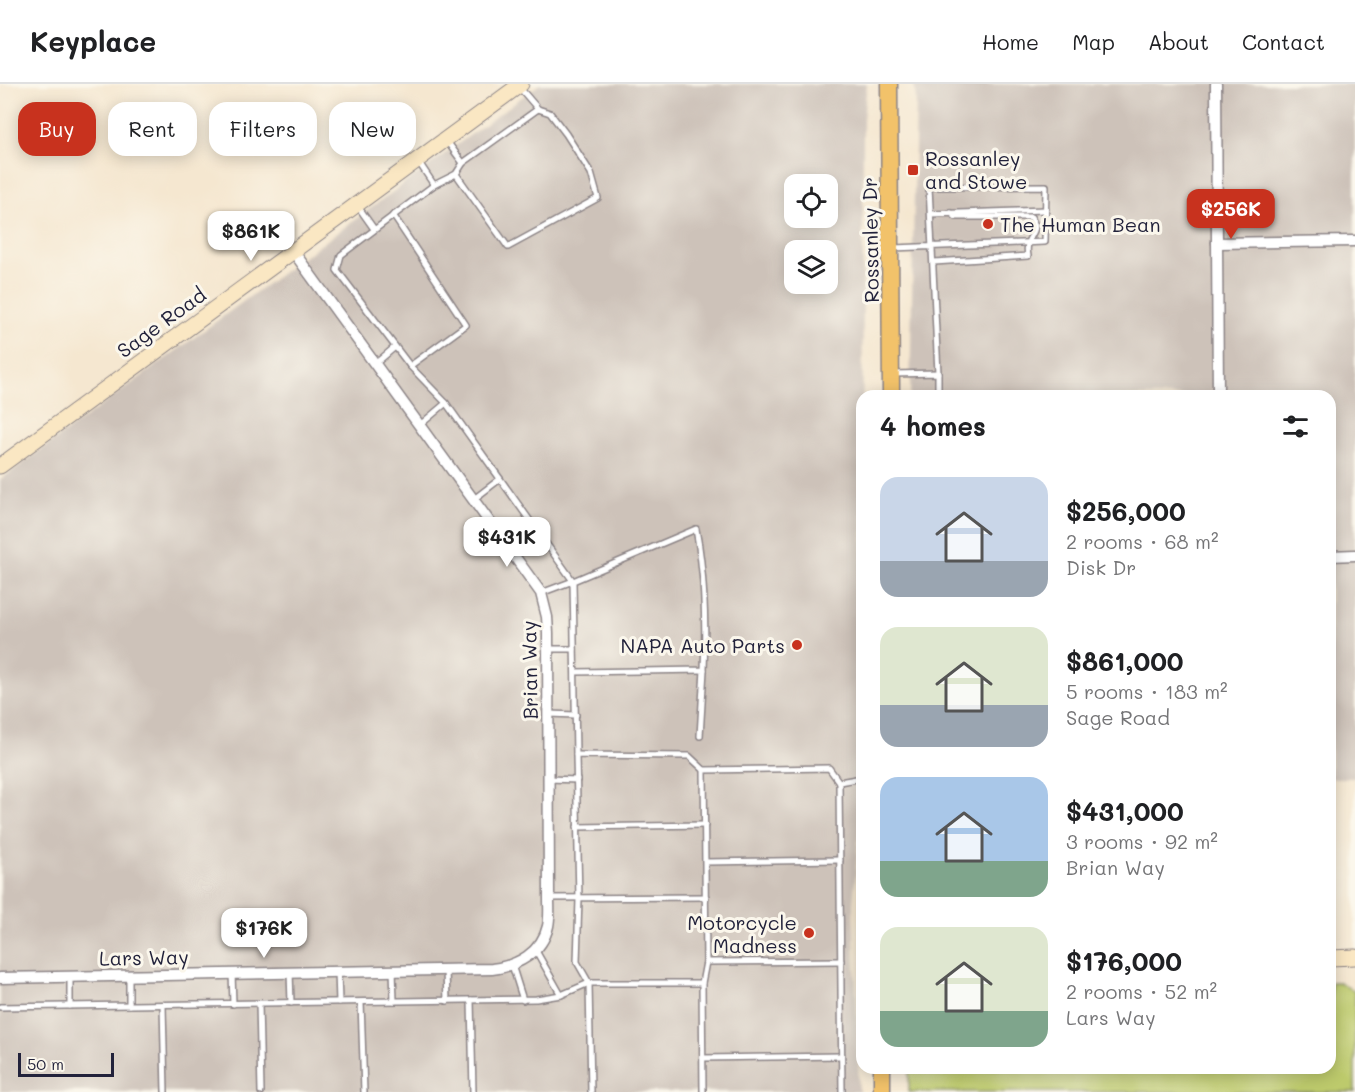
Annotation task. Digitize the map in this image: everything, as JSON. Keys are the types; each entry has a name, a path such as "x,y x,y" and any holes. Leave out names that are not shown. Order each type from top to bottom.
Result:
{"main road":[{"name":"Rossanley Dr","path":"889,84 892,248 891,390"},
{"name":"Sage Road","path":"0,466 519,85"},
{"path":"1336,958 1355,957"},
{"path":"882,1074 882,1092"}],"street":[{"path":"1216,84 1218,390"},
{"path":"1217,243 1355,241"},
{"name":"Brian Way","path":"293,251 541,593 547,617 549,648 549,923 546,933 534,949"},
{"path":"1336,556 1355,555"},
{"name":"Lars Way","path":"0,978 492,969 513,965 527,958 534,949"}],"lane":[{"path":"456,174 508,247 598,198 591,173 566,134 550,113 538,109 519,85"},
{"path":"538,109 462,163 456,174 434,185 340,255 337,270 410,366 446,403 573,581 579,899 577,962 589,983 591,1092"},
{"path":"446,140 462,163"},
{"path":"417,160 434,185"},
{"path":"892,248 933,246 1028,242 1045,242 1046,186 929,187 931,214 933,246 934,262 938,390"},
{"path":"357,204 374,229"},
{"path":"931,214 1046,210"},
{"path":"934,262 1028,256 1028,242 1035,232 1035,223 1031,217 956,217 951,213"},
{"path":"393,215 466,325 410,366"},
{"path":"375,364 395,347"},
{"path":"891,374 938,372"},
{"path":"420,425 446,403"},
{"path":"474,499 500,478"},
{"path":"541,593 696,529 703,564 705,608 700,736"},
{"path":"513,552 542,537"},
{"path":"549,648 574,649"},
{"path":"575,672 704,670"},
{"path":"549,714 576,715"},
{"path":"576,755 689,756 704,770 829,768 839,782 842,1092"},
{"path":"704,770 706,862 706,962 702,983 704,1092"},
{"path":"549,779 577,780"},
{"path":"839,782 856,779"},
{"path":"577,827 705,825"},
{"path":"706,862 840,861"},
{"path":"549,898 706,897"},
{"path":"534,949 561,995"},
{"path":"706,962 841,961"},
{"path":"513,965 523,999"},
{"path":"393,970 394,1001"},
{"path":"446,970 447,1001"},
{"path":"290,972 291,1003"},
{"path":"338,972 339,1002"},
{"path":"232,974 233,1004"},
{"path":"129,975 129,1005"},
{"path":"70,976 70,1006"},
{"path":"0,1007 523,999 561,995 589,983 702,983"},
{"path":"471,1000 473,1092"},
{"path":"361,1002 364,1092"},
{"path":"259,1003 261,1092"},
{"path":"163,1005 165,1092"},
{"path":"703,1058 841,1056"}],"shaded area":[{"path":"540,84 867,84 863,119 863,390 856,390 856,867 853,904 856,1074 858,1074 859,1092 0,1092 0,480"},
{"path":"914,84 1355,84 1355,778 1336,778 1336,390 910,390 916,98"}],"green space":[{"path":"1336,982 1355,991 1355,1092 909,1092 909,1074 1336,1074"}],"place":[{"name":"Rossanley and Stowe","path":"913,170"},
{"name":"The Human Bean","path":"988,224"},
{"name":"NAPA Auto Parts","path":"797,645"},
{"name":"Motorcycle Madness","path":"809,933"}]}
